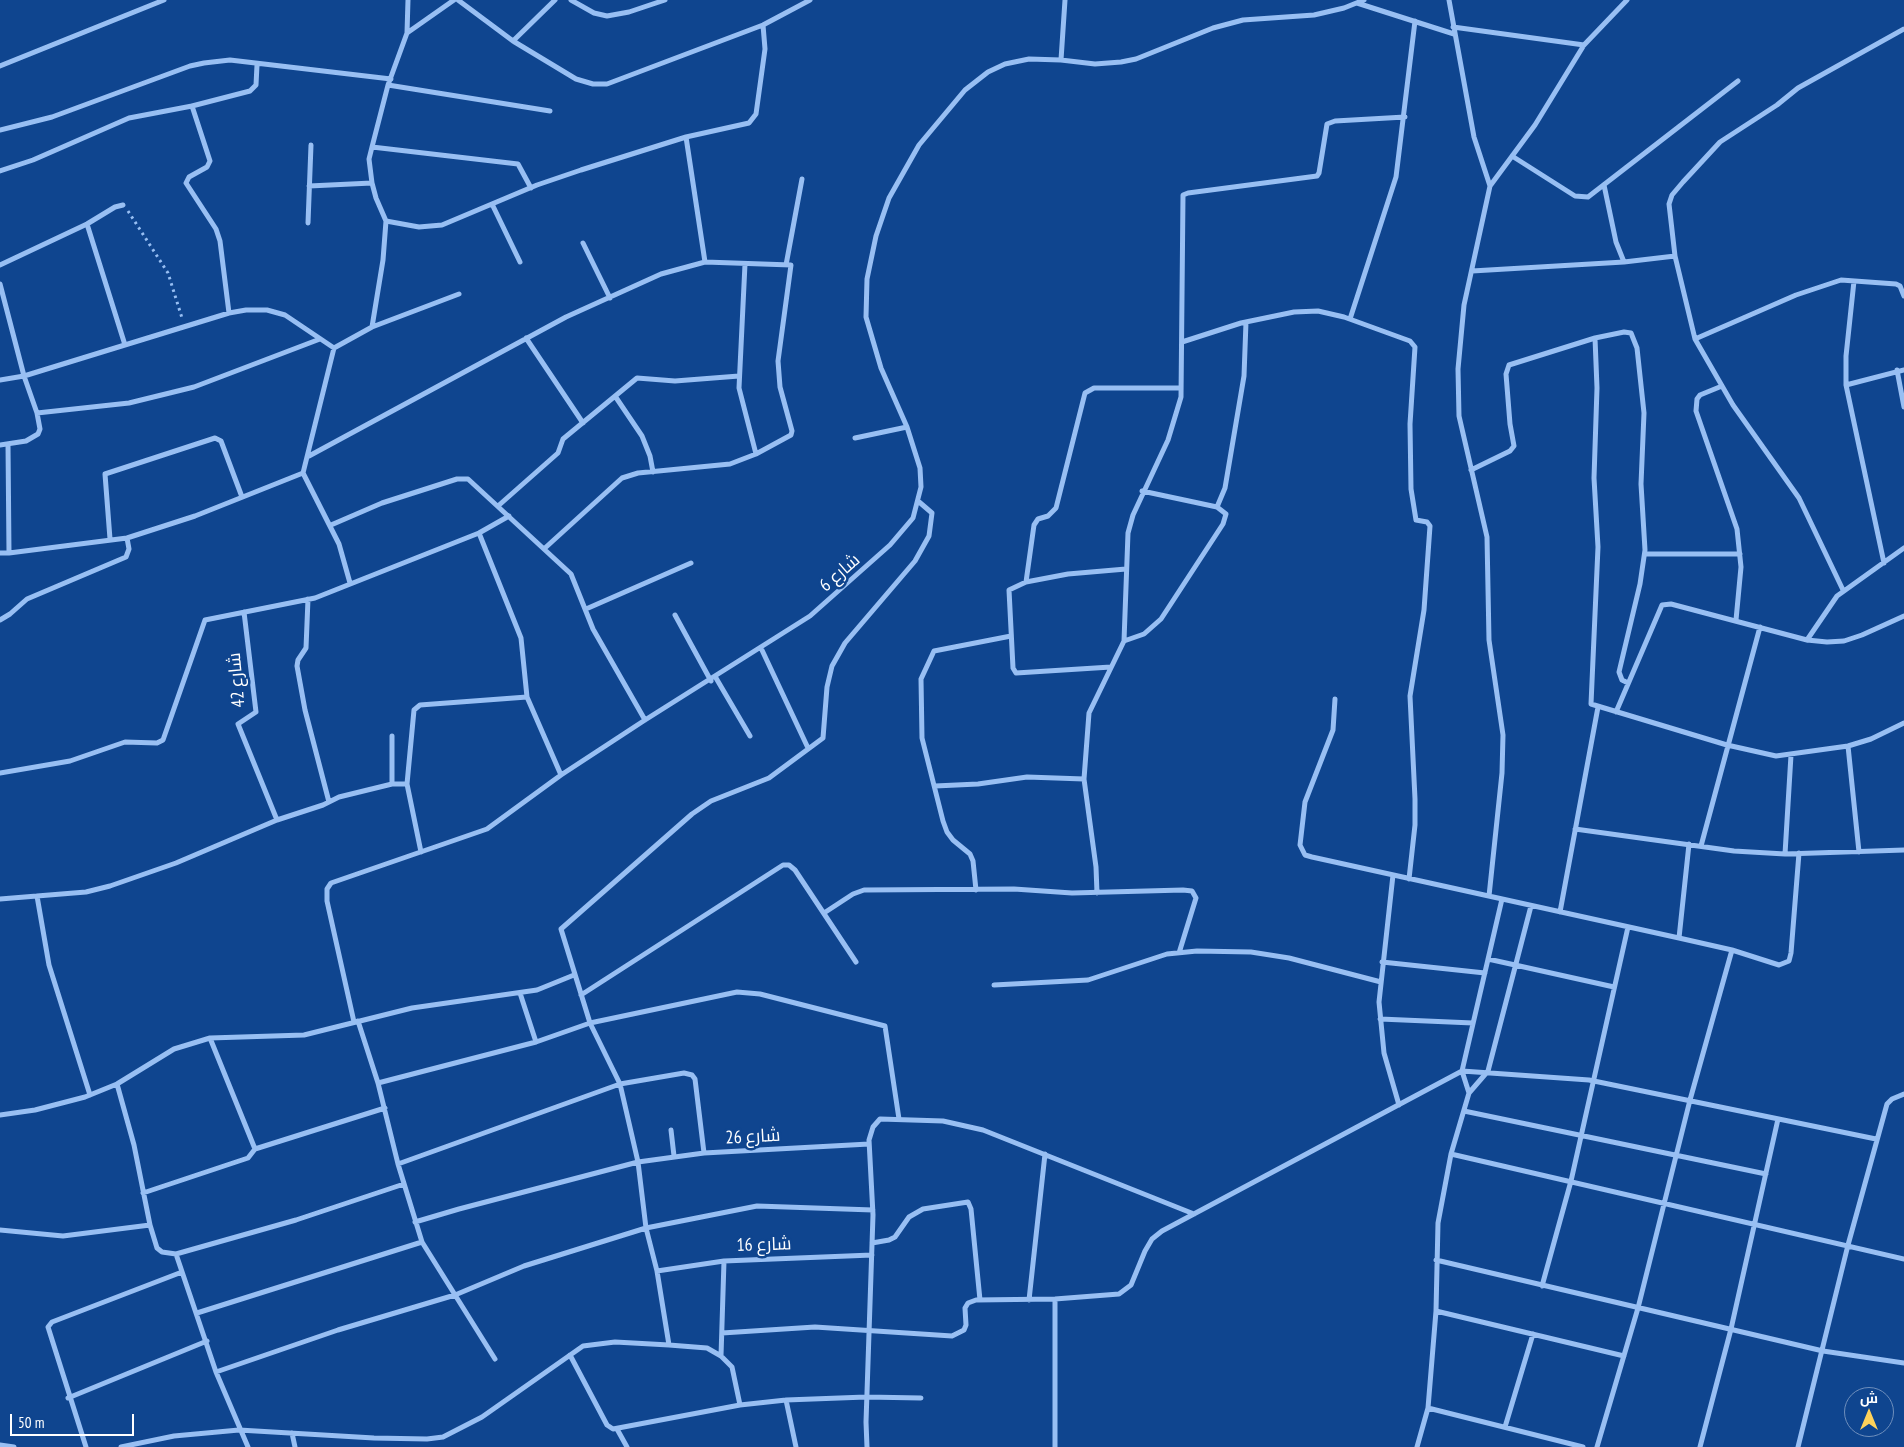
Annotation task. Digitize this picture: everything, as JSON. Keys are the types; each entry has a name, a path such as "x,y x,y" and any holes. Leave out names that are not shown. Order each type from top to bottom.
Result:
{"street":[{"path":"0,66 164,0"},
{"path":"372,326 383,260 386,221 376,198 369,159 388,85 407,32 408,0"},
{"path":"407,32 454,0"},
{"path":"458,0 513,41 576,79 593,84 608,84 763,25 810,0"},
{"path":"513,41 555,0"},
{"path":"570,0 594,13 608,16 629,12 666,0"},
{"path":"1061,60 1065,0"},
{"name":"شارع 6","path":"494,1359 422,1242 415,1222 398,1164 378,1083 356,1022 327,901 327,889 330,883 487,829 561,775 810,616 856,578 902,532 913,518 918,501 921,487 920,468 907,427 881,368 866,317 867,279 876,236 889,198 919,145 965,90 988,72 1005,64 1028,59 1095,64 1121,62 1136,59 1213,28 1243,20 1314,15 1364,0"},
{"path":"1449,0 1474,137 1490,186"},
{"path":"1488,896 1502,773 1503,735 1489,640 1487,537 1482,505 1459,416 1458,369 1464,305 1490,186 1535,125 1584,45 1627,0"},
{"path":"1357,3 1454,34"},
{"path":"1350,319 1396,177 1405,117 1415,21"},
{"path":"386,221 430,228 531,188 686,137 745,125 753,120 765,49 763,25"},
{"path":"1453,27 1584,45"},
{"path":"1843,590 1799,498 1722,386 1694,339 1675,256 1669,204 1672,195 1701,160 1720,142 1761,116 1798,88 1904,28"},
{"path":"0,130 52,117 190,66 230,60 257,65 391,79"},
{"path":"0,172 33,160 129,118 192,106 255,88 257,65"},
{"path":"1512,156 1574,196 1588,197 1738,81"},
{"path":"388,85 550,111"},
{"path":"192,106 210,161 207,167 189,177 186,183 216,229 220,241 229,312"},
{"path":"1097,893 1096,867 1084,779 1089,713 1124,640 1128,533 1142,492 1168,440 1181,397 1183,195 1188,192 1316,176 1319,172 1327,124 1335,121 1405,117"},
{"path":"686,137 705,262"},
{"path":"308,223 311,145"},
{"path":"372,147 518,164 531,188"},
{"path":"786,265 802,179"},
{"path":"309,186 372,183"},
{"path":"1604,185 1616,242 1624,262"},
{"path":"492,204 520,262"},
{"path":"0,265 123,205"},
{"path":"87,224 125,345"},
{"path":"583,243 610,298"},
{"path":"1472,271 1624,262 1675,256"},
{"path":"309,456 526,338 661,274 705,262 791,265 778,361 780,387 792,433 756,454 717,466 653,472 622,478 545,548"},
{"path":"745,264 738,376 740,399 756,454"},
{"path":"1694,339 1823,285 1841,280 1896,284 1900,286 1904,296"},
{"path":"1854,280 1846,356 1846,385 1884,563"},
{"path":"0,284 2,299 24,376 37,413 40,429 26,441 0,445"},
{"path":"350,583 330,525 303,473 309,456 334,348 372,326 459,294"},
{"path":"0,380 24,376 229,312 246,310 267,310 285,315 334,348"},
{"path":"1182,342 1246,322 1294,312 1318,312 1350,319 1410,341 1415,347 1409,453 1411,489 1416,520 1427,522 1430,526 1424,610 1410,696 1415,825 1409,879"},
{"path":"1217,507 1225,488 1244,376 1246,322"},
{"path":"1472,470 1510,452 1514,446 1510,424 1506,374 1509,365 1595,338 1624,332 1631,333 1634,338 1644,413 1642,484 1645,554 1640,584 1619,672 1622,680 1628,683"},
{"path":"526,338 583,423"},
{"path":"1595,338 1597,388 1594,478 1598,546 1590,701 1616,712 1727,745 1776,756 1848,746 1871,739 1904,723"},
{"path":"37,413 129,403 194,387 320,339"},
{"path":"1846,385 1897,370 1904,370"},
{"path":"1897,370 1904,407"},
{"path":"498,506 558,453 561,442 637,378 675,381 738,376"},
{"path":"1722,386 1700,395 1697,399 1696,411 1736,529 1740,554 1736,620"},
{"path":"1026,582 1034,525 1038,519 1048,516 1056,508 1085,393 1094,388 1181,388"},
{"path":"614,396 642,436 650,456 653,472"},
{"path":"856,438 907,427"},
{"path":"110,539 105,474 215,438 221,441 242,497"},
{"path":"8,444 9,553"},
{"path":"0,553 126,538 195,516 303,473"},
{"path":"330,525 382,503 457,479 468,479 571,574 593,629 645,720"},
{"path":"1124,640 1144,634 1160,619 1224,524 1226,514 1217,507 1142,492"},
{"path":"669,1345 657,1271 646,1228 638,1162 620,1084 590,1023 561,934 562,926 595,901 692,814 711,801 769,778 823,738 827,687 832,666 845,643 915,561 929,536 932,513 918,501"},
{"path":"0,773 70,761 125,742 158,743 163,740 202,624 211,618 308,599 479,533 509,516"},
{"path":"479,533 521,638 527,697 561,775"},
{"path":"0,620 27,599 126,557 129,549 126,538"},
{"path":"1807,640 1843,590 1904,550"},
{"path":"1645,554 1740,554"},
{"path":"586,609 691,563"},
{"path":"1111,667 1016,673 1013,668 1009,590 1026,582 1083,572 1126,569"},
{"path":"308,599 306,648 298,660 297,666 305,710 328,802"},
{"path":"1616,712 1662,605 1671,604 1807,640 1844,640 1862,635 1904,616"},
{"name":"شارع 42","path":"244,612 256,712 238,724 277,820"},
{"path":"675,615 750,736"},
{"path":"1701,846 1760,627"},
{"path":"976,890 973,861 964,848 946,832 922,738 921,679 931,654 941,649 1011,636"},
{"path":"761,648 808,748"},
{"path":"421,852 407,784 414,710 416,707 527,697"},
{"path":"1335,699 1333,730 1305,802 1300,846 1305,854 1312,857 1732,950 1779,965 1789,961 1791,953 1799,853"},
{"path":"1560,912 1598,706"},
{"path":"392,736 392,784"},
{"path":"1848,746 1859,852"},
{"path":"1785,854 1791,754"},
{"path":"935,786 978,784 1027,777 1084,779"},
{"path":"0,899 86,892 110,886 176,863 277,820 328,802 358,792 392,784 407,784"},
{"path":"1575,829 1701,846 1785,854 1904,850"},
{"path":"1679,938 1689,844"},
{"path":"581,995 783,865 789,865 795,870 856,962"},
{"path":"1393,875 1382,962 1380,1019 1384,1053 1399,1105"},
{"path":"824,913 853,894 864,890 1014,889 1072,893 1192,891 1195,894 1195,904 1179,953"},
{"path":"37,896 49,965 90,1095"},
{"path":"1469,1093 1462,1071 1502,899"},
{"path":"1417,1447 1428,1408 1436,1311 1438,1223 1451,1154 1469,1093 1488,1071 1531,906"},
{"path":"1542,1286 1571,1181 1628,927"},
{"path":"1597,1447 1638,1308 1675,1156 1732,950"},
{"path":"994,985 1088,980 1106,975 1137,962 1197,951 1251,952 1289,958 1381,982"},
{"path":"1488,960 1614,987"},
{"path":"1382,962 1485,973"},
{"path":"0,1115 35,1110 90,1095 117,1084 174,1049 210,1038 304,1035 445,1002 536,990 574,975"},
{"path":"378,1083 536,1042 590,1023 737,992 760,994 793,1004 880,1023 886,1029 899,1119"},
{"path":"520,993 536,1042"},
{"path":"1380,1019 1473,1023"},
{"path":"210,1038 255,1149"},
{"path":"722,1333 783,1327 869,1330 952,1336 964,1330 966,1325 965,1308 968,1303 980,1300 1055,1300 1119,1294 1126,1291 1131,1285 1145,1251 1152,1240 1162,1231 1462,1071 1488,1071 1593,1081 1876,1140"},
{"path":"398,1164 620,1084 684,1073 692,1075 695,1080 704,1154"},
{"path":"117,1084 134,1146 150,1225 159,1250 176,1254 296,1220 404,1184"},
{"path":"1798,1447 1876,1140 1887,1104 1892,1099 1904,1094"},
{"path":"143,1193 242,1160 252,1154 255,1149 385,1108"},
{"path":"1464,1111 1766,1174"},
{"path":"867,1447 866,1397 873,1210 869,1144 873,1127 880,1119 943,1120 983,1130 1194,1214"},
{"path":"1700,1447 1755,1224 1778,1119"},
{"path":"671,1130 674,1156"},
{"name":"شارع 26","path":"415,1222 476,1204 638,1162 674,1156 869,1144"},
{"path":"1029,1300 1045,1154"},
{"path":"1451,1154 1904,1258"},
{"path":"872,1243 895,1237 908,1217 923,1209 968,1202 971,1209 980,1300"},
{"path":"216,1372 338,1330 455,1295 524,1266 646,1228 757,1206 873,1210"},
{"path":"0,1230 63,1236 150,1225"},
{"path":"197,1313 422,1242"},
{"path":"176,1254 216,1372 239,1430 248,1447"},
{"name":"شارع 16","path":"657,1271 724,1261 872,1255"},
{"path":"1436,1260 1823,1351 1904,1362"},
{"path":"721,1356 724,1261"},
{"path":"86,1447 68,1398 48,1327 52,1322 182,1272"},
{"path":"1055,1300 1055,1447"},
{"path":"1436,1311 1624,1356"},
{"path":"1505,1427 1533,1334"},
{"path":"68,1398 206,1341"},
{"path":"121,1447 174,1436 239,1430 409,1439 443,1437 482,1417 583,1346 596,1343 614,1342 707,1348 721,1356 732,1367 740,1405"},
{"path":"570,1355 607,1425 610,1428 617,1429 740,1405 786,1400 866,1397 921,1398"},
{"path":"786,1400 796,1447"},
{"path":"1428,1408 1582,1447"},
{"path":"617,1429 627,1447"},
{"path":"292,1433 295,1447"},
{"path":"0,1445 14,1447"}],"path":[{"path":"123,205 168,273 185,326"}]}
